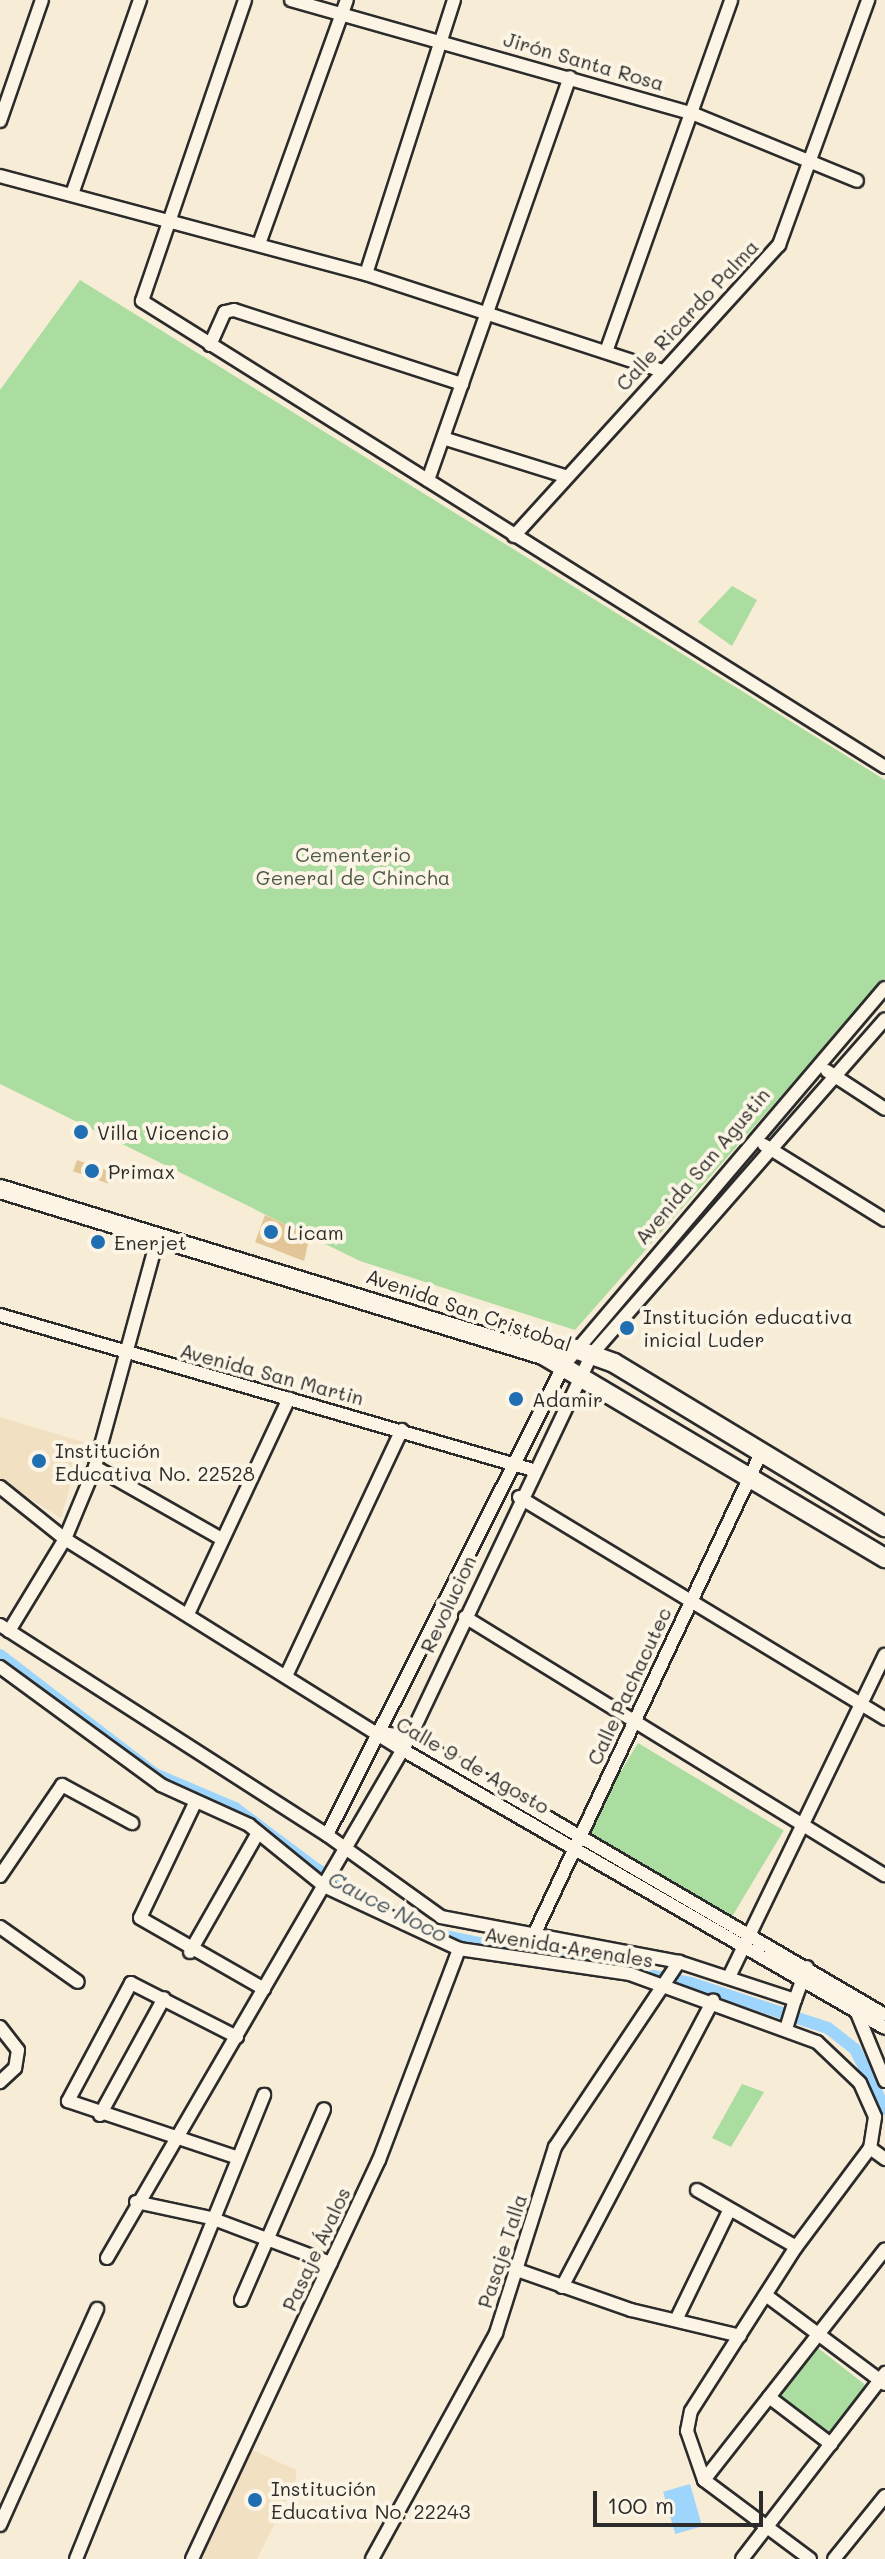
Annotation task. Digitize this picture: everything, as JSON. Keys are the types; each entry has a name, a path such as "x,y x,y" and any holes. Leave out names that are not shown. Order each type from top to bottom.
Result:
{"highway":[{"name":"Avenida San Cristobal","path":"0,1189 543,1355 583,1350 582,1373 885,1558"},
{"path":"583,1350 762,1451 885,1527"}],"street":[{"path":"0,121 42,0"},
{"path":"72,194 140,0"},
{"path":"245,0 166,219 142,301 885,767"},
{"name":"Jirón Santa Rosa","path":"291,0 694,114 857,181"},
{"path":"259,244 347,0"},
{"path":"366,274 454,0"},
{"path":"607,349 694,114 731,0"},
{"name":"Calle Ricardo Palma","path":"514,536 660,370 774,254 812,161 868,0"},
{"path":"428,480 446,439 462,384 490,314 570,77"},
{"path":"0,176 366,274 607,349 660,370"},
{"path":"210,345 225,312 234,310 462,384"},
{"path":"446,439 565,476"},
{"name":"Avenida San Agustin","path":"583,1350 754,1139 885,988"},
{"name":"Avenida San Agustin","path":"583,1350 885,1019"},
{"path":"818,1065 885,1109"},
{"path":"754,1139 885,1220"},
{"path":"158,1236 95,1467 65,1539 5,1628 327,1835 441,1917 532,1939 679,1962 729,1977 794,2004"},
{"name":"Avenida San Martin","path":"1,1319 402,1430 533,1470"},
{"name":"Revolucion","path":"327,1835 514,1464 583,1350"},
{"name":"Revolucion","path":"107,2258 136,2202 237,2037 410,1737 519,1497 582,1373"},
{"path":"188,1614 220,1538 289,1398"},
{"path":"286,1676 402,1430"},
{"name":"Calle Pachacutec","path":"532,1939 762,1451"},
{"path":"95,1467 220,1538"},
{"path":"0,1487 65,1539 379,1733"},
{"path":"519,1497 885,1719"},
{"path":"465,1617 633,1725 885,1875"},
{"path":"729,1977 885,1655"},
{"name":"Avenida Arenales","path":"0,1668 195,1803 258,1833 324,1885 459,1949 668,1980 713,2000 787,2026 835,2053 860,2083 875,2117 870,2148"},
{"name":"Calle 9 de Agosto","path":"379,1733 410,1737 578,1842 805,1974 885,2028"},
{"name":"Calle 9 de Agosto","path":"379,1733 403,1750 578,1842"},
{"path":"0,1876 62,1785 132,1823"},
{"path":"195,1803 140,1918 190,1952 264,1989"},
{"path":"190,1952 258,1833"},
{"path":"0,1927 78,1982"},
{"name":"Pasaje Ávalos","path":"192,2559 379,2160 459,1949"},
{"name":"Pasaje Talla","path":"372,2559 496,2333 520,2271 555,2147 679,1962"},
{"path":"787,2026 805,1974"},
{"name":"Calle 9 de Agosto","path":"805,1974 850,1994 885,2015"},
{"path":"237,2037 164,1998 128,1986 68,2096 100,2115 174,2141 238,2158"},
{"path":"850,1994 885,2081"},
{"path":"100,2115 164,1998"},
{"path":"562,2287 713,2000"},
{"path":"0,2027 18,2050 15,2068 0,2082"},
{"path":"76,2559 211,2218 264,2095"},
{"path":"241,2300 272,2240 324,2109"},
{"path":"810,2559 704,2480 687,2431 691,2411 796,2247 870,2148 885,2159"},
{"path":"697,2190 796,2247"},
{"path":"136,2202 211,2218 331,2263"},
{"path":"676,2320 730,2209"},
{"path":"704,2480 885,2249"},
{"path":"520,2271 562,2287 740,2336"},
{"path":"742,2559 883,2379 815,2335 767,2296"},
{"path":"0,2525 97,2309"},
{"path":"769,2397 831,2444"},
{"path":"834,2559 885,2496"}],"shaded area":[{"name":"Institución Educativa No. 22528","path":"0,1417 83,1442 61,1518 0,1480"},
{"name":"Institución Educativa No. 22243","path":"248,2448 296,2470 296,2480 257,2559 196,2559"}],"green space":[{"name":"Cementerio General de Chincha","path":"80,280 885,780 885,978 575,1330 360,1261 0,1084 0,390"},
{"path":"732,586 757,600 732,646 698,622"},
{"path":"638,1743 784,1831 731,1918 585,1830"},
{"path":"742,2084 764,2092 731,2147 712,2138"},
{"path":"818,2348 871,2389 831,2440 778,2399"}],"water":[{"path":"690,2484 702,2526 675,2534 663,2492"}],"building":[{"name":"Primax","path":"77,1160 112,1172 108,1183 73,1171"},
{"path":"265,1215 310,1236 304,1261 255,1242"}],"waterway":[{"name":"Cauce Noco","path":"0,1655 155,1774 235,1808 318,1870 384,1909"},
{"name":"Cauce Noco","path":"441,1935 532,1954"},
{"name":"Cauce Noco","path":"554,1957 691,1983 828,2028 855,2049 885,2109"}],"place":[{"name":"Villa Vicencio","path":"81,1132"},
{"name":"Primax","path":"92,1171"},
{"name":"Licam","path":"271,1232"},
{"name":"Enerjet","path":"98,1242"},
{"name":"Institución educativa inicial Luder","path":"627,1328"},
{"name":"Adamir","path":"516,1399"},
{"name":"Institución Educativa No. 22528","path":"39,1461"},
{"name":"Institución Educativa No. 22243","path":"255,2500"}]}
